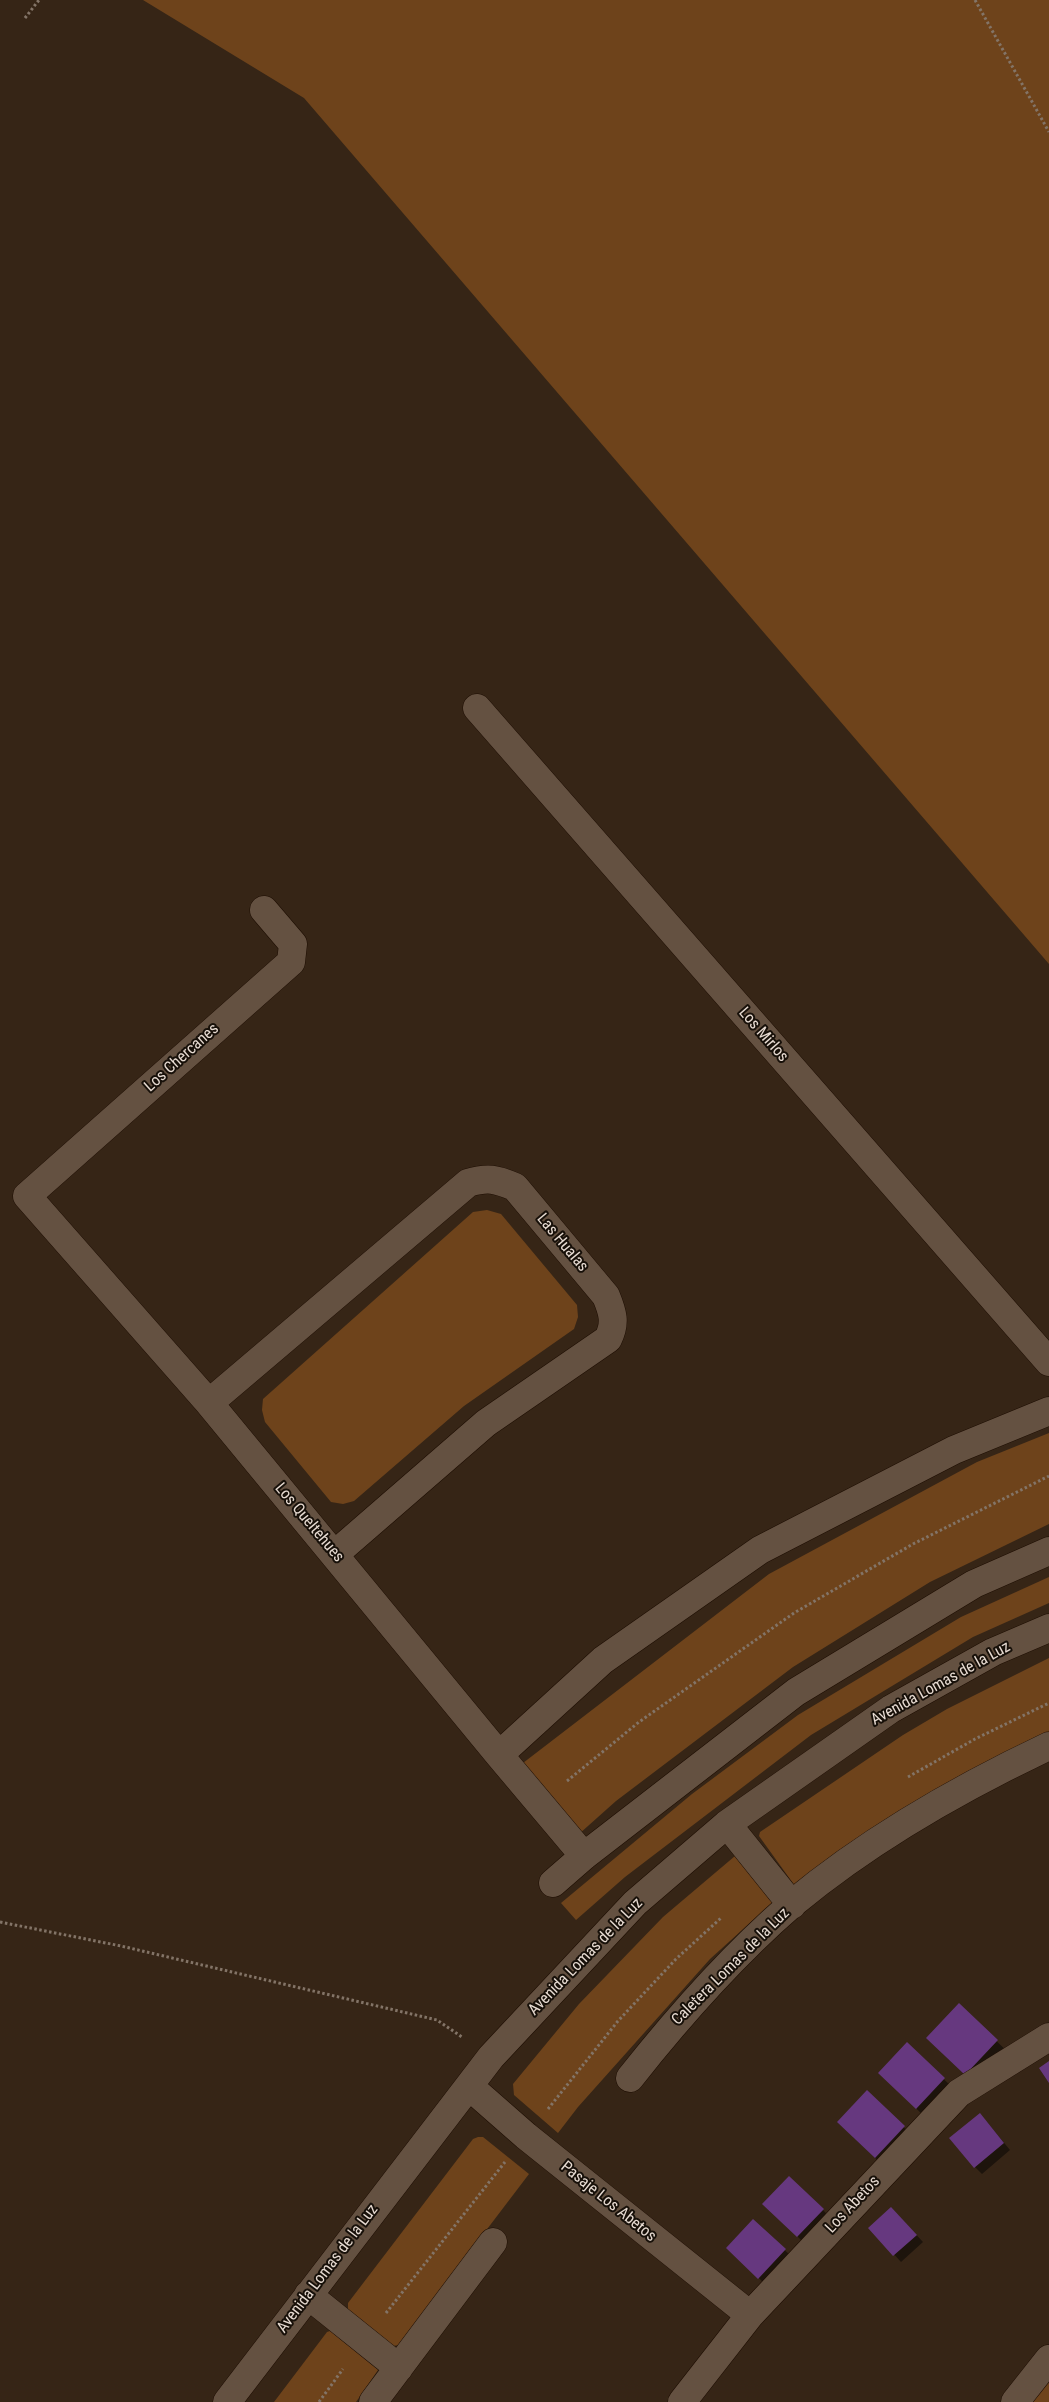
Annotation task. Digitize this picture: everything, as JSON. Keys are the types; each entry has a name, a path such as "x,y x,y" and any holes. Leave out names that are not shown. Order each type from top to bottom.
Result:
{"street":[{"name":"Los Mirlos","path":"477,708 1049,1362"},
{"name":"Los Chercanes","path":"27,1196 291,962 293,944 264,910"},
{"name":"Las Hualas","path":"209,1403 468,1183 484,1178 499,1180 515,1187 606,1296 613,1312 614,1326 608,1340 486,1423 335,1554"},
{"name":"Los Queltehues","path":"27,1196 209,1403 584,1856"},
{"path":"499,1755 603,1660 760,1550 954,1450 1049,1411"},
{"path":"553,1883 584,1856 796,1692 974,1584 1049,1551"},
{"name":"Avenida Lomas de la Luz","path":"227,2402 491,2057 635,1903 727,1824 891,1708 993,1652 1049,1628"},
{"name":"Caletera Lomas de la Luz","path":"630,2078 664,2036 728,1965 792,1905 851,1859 924,1810 1001,1768 1049,1746"},
{"path":"727,1824 792,1905"},
{"name":"Los Abetos","path":"682,2402 750,2315 959,2093 1049,2036"},
{"name":"Pasaje Los Abetos","path":"469,2086 526,2136 750,2315"},
{"path":"373,2402 493,2242"},
{"path":"308,2294 399,2368"},
{"path":"1015,2402 1049,2359"}],"path":[{"path":"25,18 39,0"},
{"path":"975,0 1049,132"},
{"path":"539,1803 640,1722 794,1613 913,1544 1049,1476"},
{"path":"0,1922 121,1946 437,2020 491,2057"}],"shaded area":[{"path":"143,0 1049,0 1049,964 304,98"},
{"path":"487,1210 501,1214 577,1305 578,1317 574,1329 464,1406 354,1501 343,1504 331,1502 265,1422 262,1410 263,1399 473,1212"},
{"path":"1049,1433 1049,1524 930,1582 793,1667 616,1801 579,1834 523,1763 769,1574 977,1462"},
{"path":"1049,1577 1049,1603 973,1637 811,1735 625,1877 576,1920 561,1903 692,1794 798,1715 961,1617"},
{"path":"1049,1658 1049,1732 1016,1748 795,1886 759,1836 760,1832 903,1735 947,1709"},
{"path":"735,1856 772,1899 772,1903 710,1959 578,2107 558,2133 514,2095 513,2084 579,2004 663,1917"},
{"path":"483,2137 529,2174 399,2345 393,2346 348,2309 348,2303 473,2139"},
{"path":"330,2331 378,2370 356,2402 274,2402 327,2332"},
{"path":"1049,2379 1049,2402 1029,2402"}],"building":[{"path":"959,2003 998,2040 965,2075 926,2038"},
{"path":"907,2042 945,2078 916,2109 878,2073"},
{"path":"1049,2061 1049,2083 1039,2068"},
{"path":"867,2090 905,2126 875,2158 837,2122"},
{"path":"980,2113 1004,2143 974,2168 949,2138"},
{"path":"789,2176 824,2209 797,2237 762,2204"},
{"path":"891,2207 917,2235 893,2256 868,2228"},
{"path":"753,2219 786,2249 758,2279 726,2248"}]}
